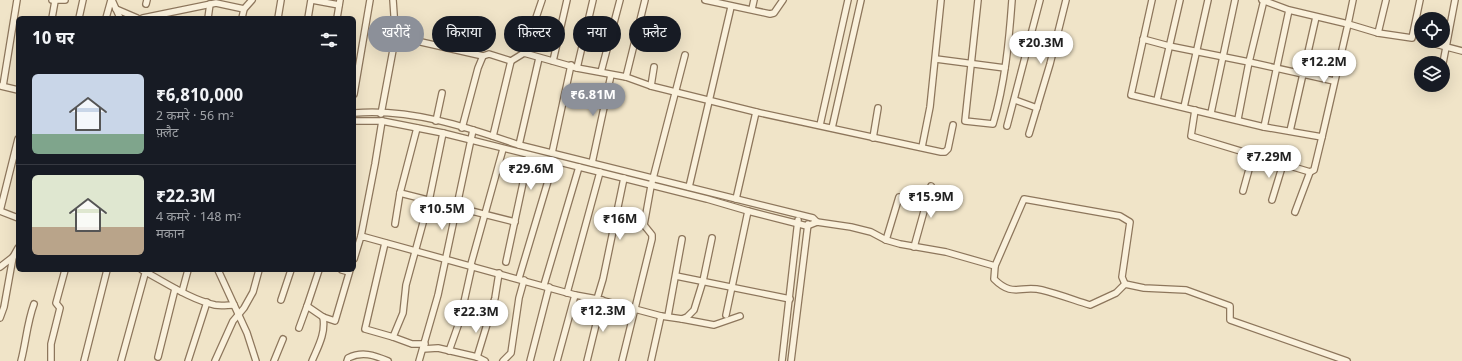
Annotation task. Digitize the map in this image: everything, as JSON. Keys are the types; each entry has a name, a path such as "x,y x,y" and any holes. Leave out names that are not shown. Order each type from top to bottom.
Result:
{"street":[{"path":"16,90 2,86 17,0"},
{"path":"52,16 54,0 65,0"},
{"path":"79,16 83,0"},
{"path":"112,0 119,16"},
{"path":"107,16 112,0"},
{"path":"242,16 244,9 252,0"},
{"path":"278,16 281,0"},
{"path":"308,16 311,0 339,2 336,16"},
{"path":"356,82 370,0"},
{"path":"393,0 394,16"},
{"path":"536,16 542,0"},
{"path":"553,61 567,0"},
{"path":"552,153 593,0"},
{"path":"601,72 620,0"},
{"path":"626,78 645,0"},
{"path":"705,0 752,9 763,13 774,13 783,0"},
{"path":"752,9 754,0"},
{"path":"820,125 848,0"},
{"path":"832,128 861,0"},
{"path":"922,148 930,107 941,0"},
{"path":"978,0 965,120 993,124 1002,93 1012,0"},
{"path":"1007,126 1040,0"},
{"path":"1029,134 1050,64 1066,0"},
{"path":"1152,0 1131,94 1195,110 1211,112 1264,126 1322,138"},
{"path":"1157,100 1180,0"},
{"path":"1184,107 1208,0"},
{"path":"1211,112 1235,0"},
{"path":"1238,119 1263,0 1289,10 1348,24 1378,33 1412,38 1420,0"},
{"path":"1295,212 1310,172 1314,170 1353,0"},
{"path":"1378,33 1386,0"},
{"path":"1450,26 1455,0"},
{"path":"153,16 216,3 244,9"},
{"path":"208,16 210,4"},
{"path":"689,187 728,4"},
{"path":"116,9 128,16"},
{"path":"1264,126 1289,10"},
{"path":"1290,131 1316,17"},
{"path":"1143,39 1334,82"},
{"path":"424,44 483,56 489,54 511,61"},
{"path":"1450,47 1462,51"},
{"path":"381,114 393,52"},
{"path":"493,136 511,61 524,52 539,58 626,78 651,86 756,112 873,138 945,152 948,149 953,125"},
{"path":"622,361 652,239 652,234 644,225 653,178 684,55"},
{"path":"462,128 478,68 483,56"},
{"path":"519,145 539,58"},
{"path":"936,59 1005,68"},
{"path":"651,86 654,67"},
{"path":"592,163 611,75"},
{"path":"436,121 442,93"},
{"path":"1014,100 1037,108"},
{"path":"873,138 878,108"},
{"path":"1195,110 1191,136 1310,172"},
{"path":"736,199 756,112"},
{"path":"356,113 396,114 436,121 473,130 519,145 810,217 817,222 864,230 886,240 914,247 946,252 995,266"},
{"path":"356,121 382,121 443,133 707,199 748,212 797,222 807,226 817,222"},
{"path":"356,251 376,164 382,121"},
{"path":"394,224 400,193 417,128"},
{"path":"420,361 438,296 473,130"},
{"path":"393,337 403,313 406,285 429,201 443,133"},
{"path":"16,147 0,211 16,217"},
{"path":"449,351 460,320 471,265 503,149"},
{"path":"1243,191 1253,154"},
{"path":"506,262 529,155"},
{"path":"503,361 511,353 521,279 554,161"},
{"path":"1272,200 1283,164"},
{"path":"530,361 546,286 579,167"},
{"path":"567,292 600,172"},
{"path":"587,361 624,178"},
{"path":"914,247 931,186"},
{"path":"400,193 515,222"},
{"path":"886,240 899,197"},
{"path":"1024,199 1120,216 1130,222 1122,277 1125,284 1116,293 1090,305 1040,290 1028,289 1015,291 1003,288 994,279 995,266 1024,199"},
{"path":"726,316 748,212"},
{"path":"782,361 799,215"},
{"path":"791,361 807,226 810,217"},
{"path":"360,236 414,252 471,265 575,295 661,316 714,325 740,316"},
{"path":"682,319 689,316 694,310 703,281 712,238"},
{"path":"668,316 682,239"},
{"path":"385,243 365,329 412,344 477,357 485,361"},
{"path":"0,318 4,307 13,257 16,252"},
{"path":"0,267 13,257"},
{"path":"51,361 51,344 60,308 56,303 64,272"},
{"path":"84,361 106,272"},
{"path":"121,361 144,272"},
{"path":"146,272 175,289 207,302 216,305 234,305"},
{"path":"182,292 187,272"},
{"path":"219,272 247,333 256,361"},
{"path":"215,361 233,320 244,308 250,296 258,272"},
{"path":"281,300 290,272"},
{"path":"299,328 318,272"},
{"path":"307,306 323,317 335,321 350,272"},
{"path":"477,357 495,298 499,273"},
{"path":"676,276 790,299"},
{"path":"1125,284 1144,288 1186,290 1230,306 1230,320 1346,361"},
{"path":"158,357 175,289"},
{"path":"557,361 575,295"},
{"path":"188,361 207,302"},
{"path":"21,361 26,344 27,322 34,304"},
{"path":"651,361 661,316"},
{"path":"312,361 320,344 323,329 323,317"},
{"path":"274,361 283,339"},
{"path":"347,361 348,358 357,353 377,356 386,361"},
{"path":"250,361 254,355"}]}
